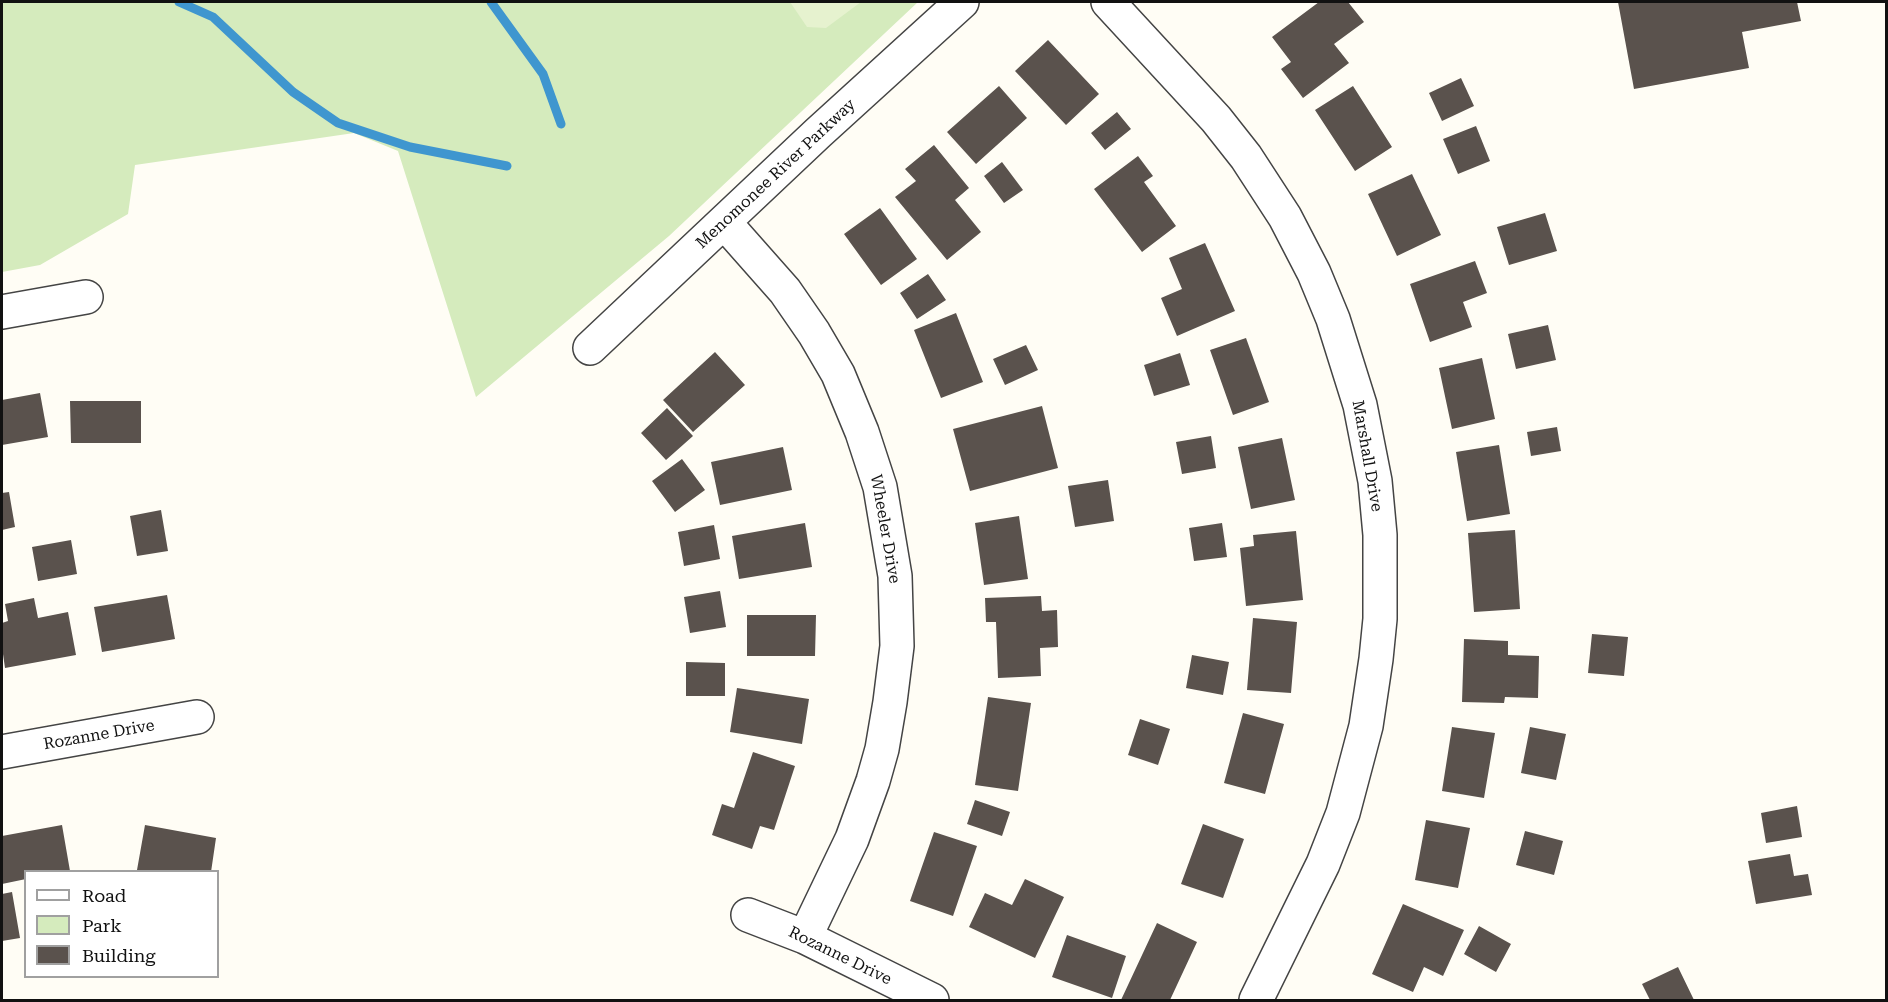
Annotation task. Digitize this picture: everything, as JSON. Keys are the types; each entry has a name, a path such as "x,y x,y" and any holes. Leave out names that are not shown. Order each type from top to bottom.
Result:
{"street":[{"name":"Menomonee River Parkway","path":"590,348 962,2"},
{"name":"Marshall Drive","path":"1108,2 1216,119 1246,157 1285,217 1314,273 1333,319 1360,405 1375,481 1380,535 1380,619 1366,726 1343,813 1323,864 1256,1000"},
{"name":"Wheeler Drive","path":"724,222 785,291 814,333 838,374 862,432 880,486 895,576 897,646 882,749 852,839 805,937"},
{"path":"2,312 86,297"},
{"name":"Rozanne Drive","path":"2,752 197,717"},
{"name":"Rozanne Drive","path":"748,915 805,937 932,1000"}],"green space":[{"path":"2,2 918,2 669,236 476,397 398,151 354,133 135,165 128,214 40,265 2,272"},
{"path":"790,2 861,2 826,28 807,27"}],"building":[{"path":"1319,2 1348,2 1364,22 1334,44 1349,63 1303,98 1281,69 1291,62 1272,37"},
{"path":"1618,2 1797,2 1801,21 1742,32 1749,68 1634,89"},
{"path":"1048,40 1099,94 1066,125 1015,71"},
{"path":"1461,78 1474,106 1442,121 1429,93"},
{"path":"999,86 1027,118 976,164 947,132"},
{"path":"1353,86 1392,147 1355,171 1315,110"},
{"path":"1117,112 1131,129 1105,150 1091,133"},
{"path":"1476,126 1490,161 1458,174 1443,139"},
{"path":"934,145 969,188 955,200 981,232 947,260 895,197 916,181 905,169"},
{"path":"1138,156 1153,176 1144,182 1176,226 1142,252 1094,189"},
{"path":"1002,162 1023,190 1004,203 984,176"},
{"path":"1412,174 1441,235 1397,256 1368,194"},
{"path":"880,208 917,259 881,285 844,234"},
{"path":"1545,213 1557,251 1509,265 1497,227"},
{"path":"1205,243 1235,311 1177,336 1161,298 1182,289 1169,258"},
{"path":"1475,261 1487,293 1463,302 1472,327 1430,342 1410,284"},
{"path":"928,274 946,300 917,319 900,293"},
{"path":"956,313 983,382 941,398 914,330"},
{"path":"1548,325 1556,360 1516,369 1508,334"},
{"path":"1246,338 1269,402 1233,415 1210,350"},
{"path":"1026,345 1038,370 1005,385 993,359"},
{"path":"715,352 745,385 693,432 663,400"},
{"path":"1180,353 1190,385 1154,396 1144,365"},
{"path":"1482,358 1495,419 1452,429 1439,368"},
{"path":"40,393 48,437 2,445 2,400"},
{"path":"70,401 141,401 141,443 71,443"},
{"path":"1042,406 1058,468 970,491 953,429"},
{"path":"667,408 693,436 666,460 641,433"},
{"path":"1557,427 1561,451 1531,456 1527,432"},
{"path":"1211,436 1216,468 1182,474 1176,442"},
{"path":"1282,438 1295,500 1251,509 1238,447"},
{"path":"1499,445 1510,514 1467,521 1456,452"},
{"path":"783,447 792,490 720,505 711,462"},
{"path":"682,459 705,490 675,512 652,481"},
{"path":"1108,480 1114,521 1075,527 1068,486"},
{"path":"9,492 15,527 2,530 2,493"},
{"path":"161,510 168,551 137,556 130,516"},
{"path":"1019,516 1028,579 984,585 975,523"},
{"path":"805,523 812,567 739,579 732,536"},
{"path":"1222,523 1227,557 1194,561 1189,528"},
{"path":"714,525 720,559 684,566 678,532"},
{"path":"1515,530 1520,609 1474,612 1468,533"},
{"path":"1296,531 1303,600 1246,606 1240,548 1254,546 1253,535"},
{"path":"71,540 77,574 38,581 32,547"},
{"path":"720,591 726,627 690,633 684,597"},
{"path":"167,595 175,639 102,652 94,607"},
{"path":"1041,596 1042,611 1057,610 1058,647 1040,648 1041,676 998,678 996,622 986,622 985,598"},
{"path":"34,598 38,618 68,612 76,655 5,668 2,623 8,621 5,604"},
{"path":"747,615 816,615 815,656 747,656"},
{"path":"1253,618 1297,622 1291,693 1247,690"},
{"path":"1592,634 1628,637 1624,676 1588,673"},
{"path":"1464,639 1508,641 1508,655 1539,656 1538,698 1505,697 1504,703 1462,702"},
{"path":"1192,655 1229,662 1223,695 1186,688"},
{"path":"686,662 725,663 725,696 686,696"},
{"path":"737,688 809,699 802,744 730,732"},
{"path":"988,697 1031,703 1018,791 975,785"},
{"path":"1243,713 1284,724 1265,794 1224,783"},
{"path":"1140,719 1170,729 1158,765 1128,755"},
{"path":"1452,727 1495,733 1484,798 1442,791"},
{"path":"1530,727 1566,734 1556,780 1521,773"},
{"path":"753,752 795,766 774,830 760,826 752,849 712,835 722,804 734,808"},
{"path":"975,800 1010,812 1002,836 967,824"},
{"path":"1797,806 1802,837 1766,843 1761,813"},
{"path":"1426,820 1470,828 1458,888 1415,880"},
{"path":"1203,824 1244,839 1223,898 1181,884"},
{"path":"62,825 70,870 24,870 24,879 2,884 2,836"},
{"path":"145,825 216,838 211,870 137,870"},
{"path":"1525,831 1563,841 1554,875 1516,865"},
{"path":"934,832 977,846 953,916 910,901"},
{"path":"1790,854 1794,876 1808,874 1812,895 1756,904 1748,861"},
{"path":"1025,879 1064,897 1035,958 969,927 985,893 1012,905"},
{"path":"12,892 20,938 2,941 2,894"},
{"path":"1403,904 1464,930 1443,976 1424,967 1413,992 1372,974"},
{"path":"1157,923 1197,942 1170,1000 1121,1000"},
{"path":"1479,926 1511,944 1496,972 1464,954"},
{"path":"1067,935 1126,956 1112,998 1052,977"},
{"path":"1678,967 1694,1000 1650,1000 1642,984"}],"waterway":[{"path":"179,2 213,17 293,92 338,123 410,147 507,166"},
{"path":"491,2 543,74 561,124"}]}
